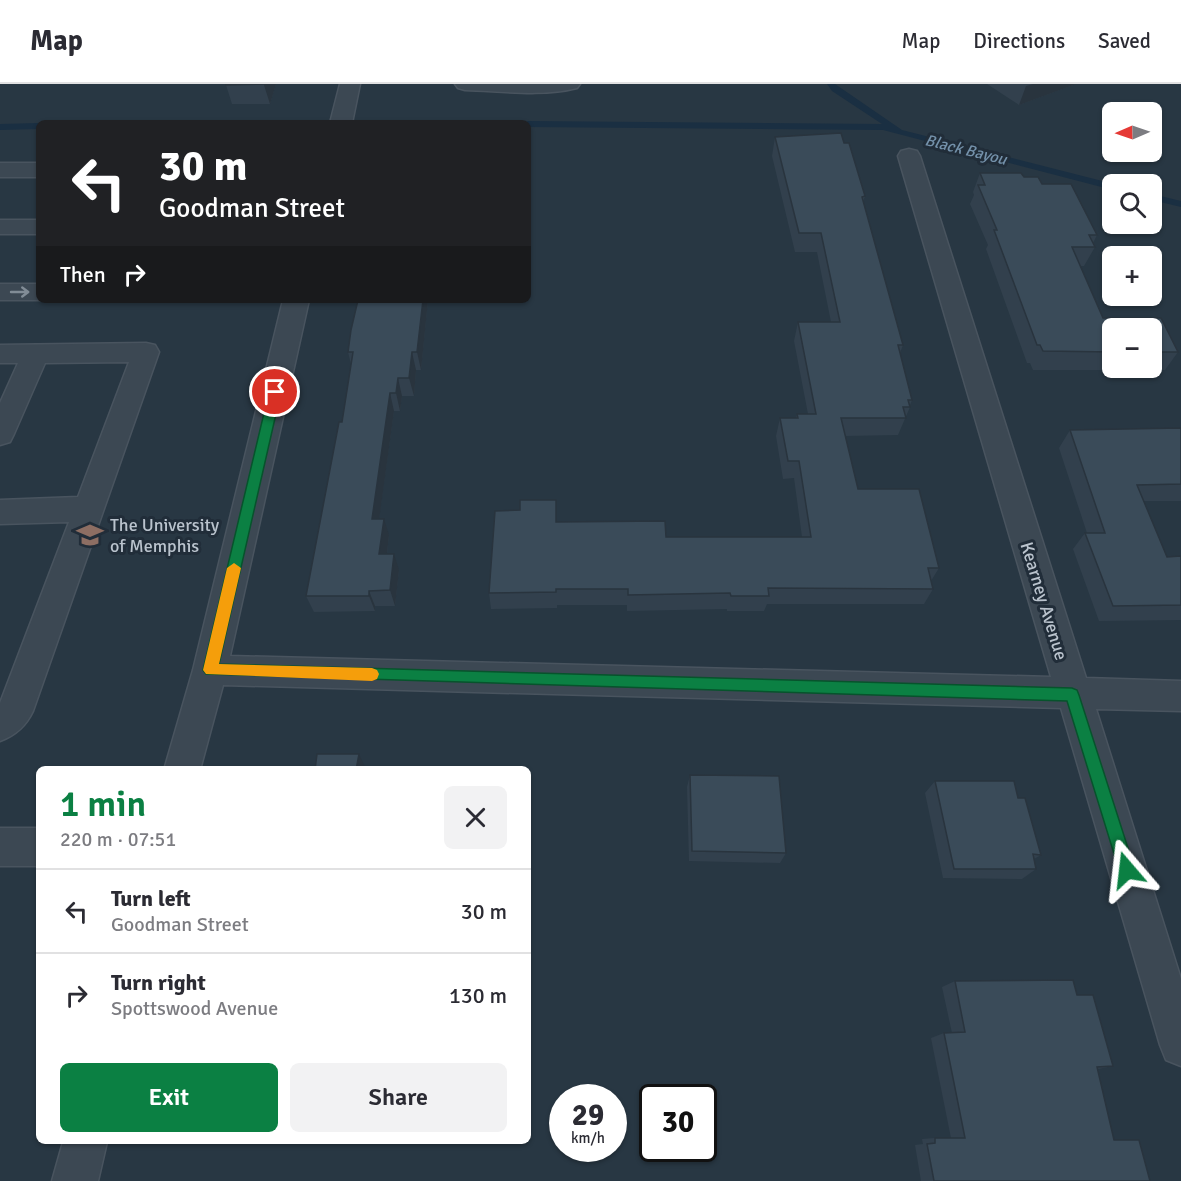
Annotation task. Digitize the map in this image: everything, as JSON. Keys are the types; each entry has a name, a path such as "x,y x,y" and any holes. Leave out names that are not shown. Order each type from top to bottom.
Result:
{"street":[{"path":"342,120 350,84"},
{"path":"465,84 532,86 570,84"},
{"name":"Kearney Avenue","path":"909,156 1072,695 1181,1045"},
{"path":"0,170 36,170"},
{"path":"0,227 36,227"},
{"path":"0,292 36,292"},
{"path":"183,766 210,670 295,303"},
{"path":"0,354 146,352 16,711 0,725"},
{"path":"0,434 36,353"},
{"path":"0,512 89,509"},
{"path":"210,670 1072,695 1181,696"},
{"path":"0,847 36,847"},
{"path":"75,1181 84,1144"}],"building":[{"path":"841,133 844,143 849,143 865,196 862,197 903,345 898,345 912,400 908,400 910,407 903,407 906,418 841,418 858,489 919,489 939,568 928,568 933,589 768,588 769,596 731,596 730,593 628,595 628,589 556,589 556,592 489,593 495,511 520,510 520,500 556,500 556,522 665,521 666,537 811,537 799,461 788,461 780,418 798,418 797,414 816,414 798,322 840,322 821,233 799,233 775,137"},
{"path":"980,173 1021,173 1024,177 1038,177 1042,184 1071,184 1097,235 1089,235 1095,247 1072,247 1103,318 1102,352 1043,351 1040,345 1037,345 994,230 997,230 978,185 985,185"},
{"path":"357,303 423,303 417,352 412,352 409,378 398,378 396,393 390,393 372,519 384,519 379,554 394,554 390,590 369,591 369,596 306,596 339,422 342,422 353,352 348,352"},
{"path":"1162,320 1178,352 1162,352"},
{"path":"1181,428 1181,484 1137,485 1167,557 1181,556 1181,605 1113,606 1085,533 1105,533 1070,430"},
{"path":"317,754 359,754 357,766 316,766"},
{"path":"690,775 779,776 786,853 692,851"},
{"path":"935,781 1014,781 1018,798 1025,798 1041,855 1033,854 1036,869 954,869"},
{"path":"1073,980 1077,995 1093,995 1113,1066 1097,1067 1114,1140 1139,1140 1150,1181 934,1181 927,1144 935,1143 935,1138 965,1138 944,1033 965,1032 955,981"}],"waterway":[{"name":"Black Bayou","path":"831,84 899,132"},
{"path":"531,124 884,127 899,132"},
{"path":"0,127 36,126"},
{"name":"Black Bayou","path":"899,132 1102,184"},
{"name":"Black Bayou","path":"1162,199 1181,204"}],"slow traffic":[{"path":"234,568 210,670 372,674"}],"place":[{"name":"The University of Memphis","path":"90,535"}],"route":[{"path":"275,392 210,670 1072,695 1127,870"}]}
